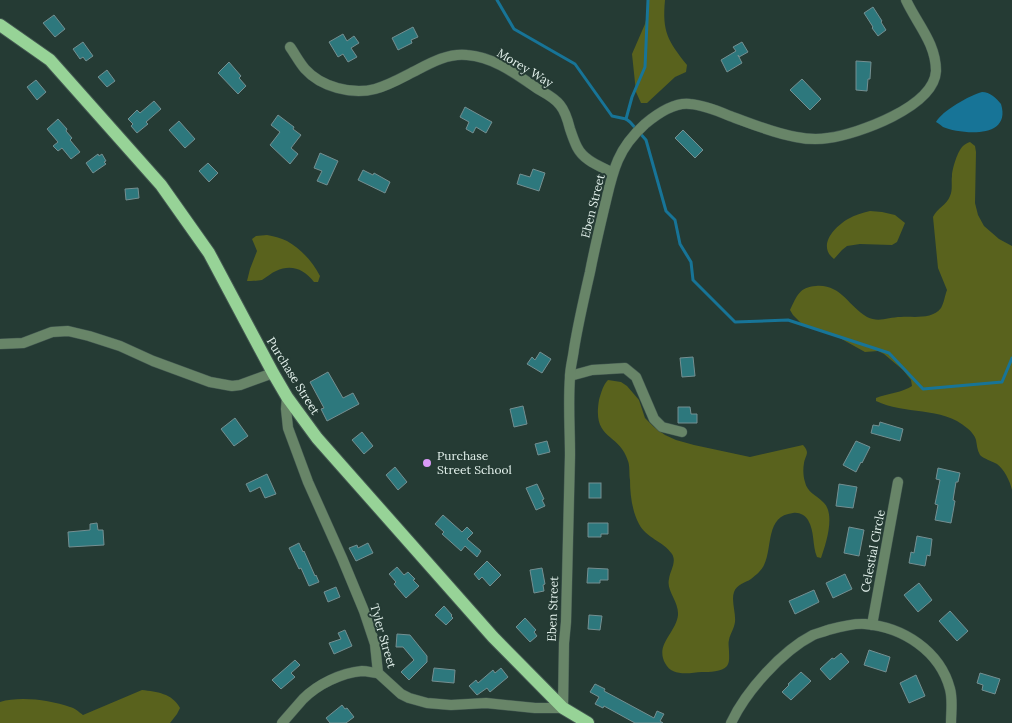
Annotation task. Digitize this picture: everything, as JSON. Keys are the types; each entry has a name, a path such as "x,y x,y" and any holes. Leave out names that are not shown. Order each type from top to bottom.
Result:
{"main road":[{"name":"Purchase Street","path":"0,26 50,60 161,186 209,253 287,396 317,438 493,637 563,708 588,723"}],"street":[{"name":"Eben Street","path":"563,708 570,376 579,322 613,173 619,158 632,136 644,125 660,113 676,105 689,103 706,107 760,128 813,140 843,136 891,118 923,97 934,81 936,73 935,56 928,37 906,0"},
{"name":"Morey Way","path":"290,47 305,69 314,77 328,85 360,91 375,89 388,84 450,55 465,54 484,57 512,71 559,104 566,115 576,146 582,155 613,173"},
{"path":"0,344 23,342 52,332 68,332 89,336 120,346 153,361 210,382 232,386 240,385 273,372"},
{"path":"570,376 592,370 625,368 636,377 654,419 662,427 682,432"},
{"name":"Tyler Street","path":"287,396 288,428 308,482 364,611 375,644 378,673 401,694 427,703 451,705 486,703 535,708 563,708"},
{"name":"Celestial Circle","path":"872,625 898,482"},
{"path":"731,723 746,696 794,647 814,634 837,627 863,624 889,628 915,640 932,655 944,671 950,690 951,723"},
{"path":"282,723 303,699 332,680 364,671 378,673"}],"green space":[{"path":"648,0 665,0 664,20 668,36 687,65 686,72 675,77 647,103 641,103 636,92 632,54 645,24"},
{"path":"970,142 975,146 976,152 975,203 978,215 984,226 999,239 1012,246 1012,490 1002,469 997,464 980,455 974,435 957,421 935,413 899,408 876,401 876,398 912,386 911,380 903,370 884,354 878,351 865,352 838,337 802,324 790,310 802,290 810,287 825,286 838,292 860,312 871,319 922,317 937,312 942,306 947,290 938,268 933,217 949,199 952,173 956,160 961,148"},
{"path":"870,211 895,215 905,223 897,242 892,245 860,244 847,246 834,259 829,254 827,248 829,237 843,222"},
{"path":"267,235 287,241 302,252 320,276 318,282 314,282 302,271 292,268 276,271 262,280 247,281 257,251 252,239 256,236"},
{"path":"608,380 621,382 627,386 639,400 645,418 665,435 676,440 750,457 803,445 806,450 807,454 803,470 806,485 823,502 829,513 829,529 821,558 817,557 812,529 805,517 800,513 793,513 784,515 778,520 771,533 767,558 763,567 751,579 737,587 734,592 735,622 729,641 729,663 722,669 712,672 681,673 672,670 665,663 663,656 664,644 674,627 678,615 677,605 669,588 674,563 673,557 664,546 646,533 639,524 630,491 628,461 619,445 603,430 599,423 599,400 603,387"},
{"path":"142,690 164,694 177,703 180,708 170,723 0,723 0,702 8,700 44,701 72,708 83,715"}],"water":[{"path":"982,92 990,94 1001,104 1002,116 999,124 992,129 982,132 961,131 943,127 936,122 944,113 957,104"}],"building":[{"path":"873,7 886,30 878,36 864,13"},
{"path":"54,15 65,29 55,37 43,23"},
{"path":"413,27 418,37 411,40 412,43 398,50 392,38"},
{"path":"343,34 347,41 354,36 359,43 351,48 357,57 348,62 343,54 338,57 329,42"},
{"path":"83,42 93,56 86,61 83,57 80,59 73,49"},
{"path":"742,42 748,52 739,57 742,63 727,72 721,60 736,51 733,47"},
{"path":"856,61 871,62 867,91 856,90"},
{"path":"229,62 241,76 239,78 246,86 238,94 218,73"},
{"path":"107,70 115,81 107,87 98,77"},
{"path":"802,79 821,99 810,110 790,90"},
{"path":"36,80 46,92 37,100 27,87"},
{"path":"154,101 161,109 137,133 131,126 133,124 128,119 137,110 140,113"},
{"path":"465,107 492,122 486,133 476,127 473,133 466,129 469,122 460,117"},
{"path":"278,115 301,135 291,148 298,154 290,164 270,145 280,132 271,125"},
{"path":"58,119 67,129 66,131 72,138 70,140 80,152 71,159 62,148 58,151 53,146 58,142 47,129"},
{"path":"179,121 195,139 185,148 169,130"},
{"path":"683,130 703,150 695,158 675,138"},
{"path":"320,153 338,161 327,185 317,181 322,171 314,168"},
{"path":"98,154 99,156 102,154 106,164 93,173 86,163"},
{"path":"208,163 218,173 209,182 199,171"},
{"path":"533,169 545,173 539,191 517,184 520,174 530,177"},
{"path":"363,170 373,175 374,173 390,182 385,193 358,180"},
{"path":"138,188 139,198 126,200 125,189"},
{"path":"540,352 551,359 542,373 527,364 532,357 535,360"},
{"path":"693,357 695,376 682,377 680,358"},
{"path":"328,372 343,398 353,393 359,404 327,421 321,409 324,408 310,382"},
{"path":"523,406 527,424 514,427 510,409"},
{"path":"678,407 690,407 691,414 697,414 697,423 678,423"},
{"path":"235,418 248,436 234,446 221,429"},
{"path":"880,422 903,429 900,441 871,433 873,425 879,426"},
{"path":"362,432 373,446 364,454 352,440"},
{"path":"547,441 550,452 538,455 535,444"},
{"path":"856,441 870,447 856,472 843,465"},
{"path":"395,467 407,482 398,490 386,475"},
{"path":"938,468 960,473 958,482 956,482 951,523 935,520 938,505 935,504 940,480 936,479"},
{"path":"267,474 276,494 265,498 260,487 250,492 246,484"},
{"path":"589,483 601,483 601,498 589,498"},
{"path":"537,484 545,506 536,510 526,488"},
{"path":"839,484 857,487 853,508 836,506"},
{"path":"443,515 462,532 467,527 473,533 467,539 481,551 477,557 465,546 461,551 442,534 444,532 435,524"},
{"path":"97,523 98,530 103,530 104,545 69,547 68,532 90,530 90,524"},
{"path":"588,523 608,523 608,534 601,534 601,537 588,537"},
{"path":"849,527 864,530 859,556 844,553"},
{"path":"917,536 932,539 930,556 927,555 925,566 909,563 911,552 914,553"},
{"path":"299,543 319,582 309,586 289,548"},
{"path":"368,543 373,553 356,561 349,548 357,545 358,548"},
{"path":"487,561 501,575 490,586 482,577 479,580 474,574"},
{"path":"397,567 404,575 408,572 419,586 406,598 394,584 396,582 389,574"},
{"path":"542,568 545,584 543,585 544,591 534,593 530,570"},
{"path":"588,568 608,569 608,580 600,580 600,583 587,583"},
{"path":"845,574 852,589 833,598 826,583"},
{"path":"919,583 932,600 918,612 904,595"},
{"path":"336,587 340,597 328,602 324,592"},
{"path":"814,590 819,602 795,614 789,601"},
{"path":"444,606 453,618 446,625 435,615"},
{"path":"950,611 968,631 957,641 939,621"},
{"path":"589,615 602,616 600,630 588,629"},
{"path":"525,618 536,630 534,632 537,636 530,642 516,627"},
{"path":"345,630 352,646 334,654 329,643 341,639 338,633"},
{"path":"397,634 410,635 427,656 427,662 409,680 401,672 414,660 403,647 396,647"},
{"path":"869,650 890,657 886,672 864,665"},
{"path":"841,653 849,662 830,680 820,669"},
{"path":"295,660 300,665 291,673 295,677 281,689 272,680"},
{"path":"434,668 455,670 454,683 432,681"},
{"path":"501,668 508,677 490,692 487,688 477,695 469,686 476,680 478,683 493,670 495,673"},
{"path":"801,672 811,681 791,700 782,692"},
{"path":"980,673 1000,679 995,694 982,690 983,685 977,683"},
{"path":"916,675 925,696 909,703 900,683"},
{"path":"595,684 605,689 604,691 654,718 657,711 664,714 660,721 663,723 635,723 604,706 603,708 595,704 599,697 590,692"},
{"path":"342,705 354,717 346,723 330,723 326,718"}],"waterway":[{"path":"497,0 514,29 575,64 612,116 626,119 646,140 666,211 675,220 680,244 691,262 693,280 735,322 788,320 889,353 923,389 1002,382 1012,358"},
{"path":"626,119 632,97 645,67 648,0"}],"place":[{"name":"Purchase Street School","path":"427,463"}]}
